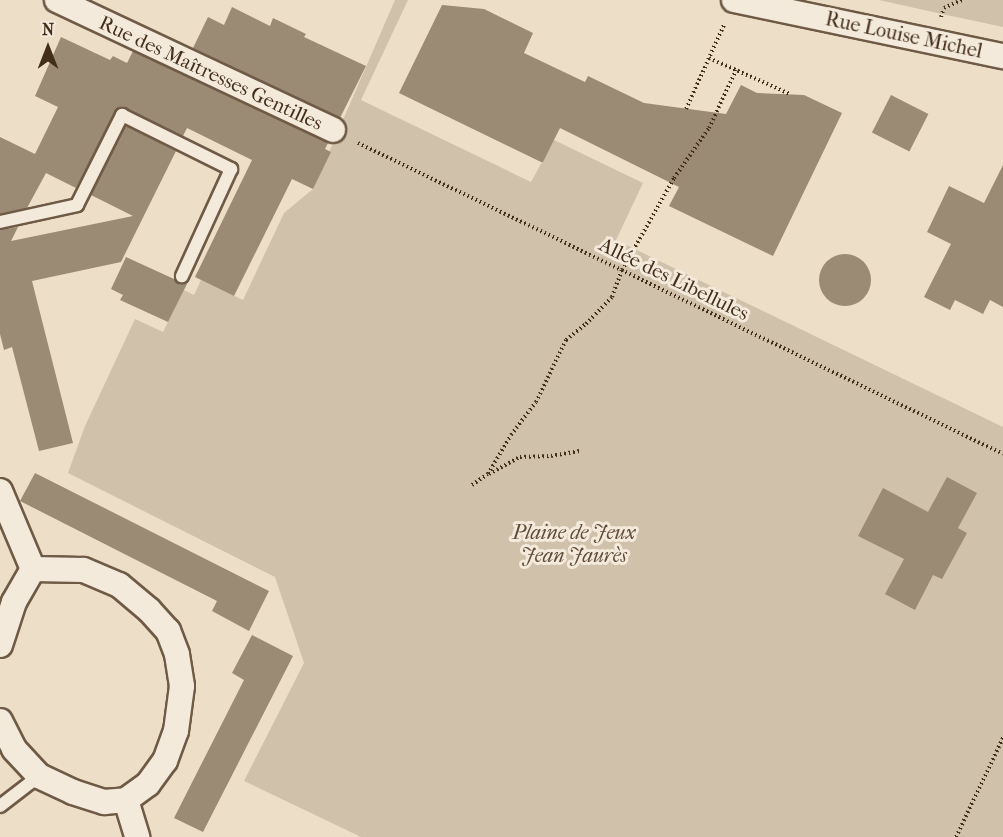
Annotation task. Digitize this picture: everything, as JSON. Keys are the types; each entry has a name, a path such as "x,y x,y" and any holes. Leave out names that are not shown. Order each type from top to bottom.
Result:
{"street":[{"name":"Rue des Maîtresses Gentilles","path":"57,0 333,130"},
{"name":"Rue Louise Michel","path":"735,0 1003,56"},
{"path":"0,491 33,569"},
{"path":"0,645 14,602 33,569"},
{"path":"0,721 14,749 39,776 73,792 104,802 126,800 148,783 165,761 176,731 182,686 177,654 168,631 149,610 119,585 83,570 33,569"},
{"path":"126,800 137,837"}],"lane":[{"path":"0,222 77,205 122,115 231,169 182,276"},
{"path":"0,806 39,776"}],"path":[{"path":"686,109 735,0"},
{"path":"709,58 790,94"},
{"path":"488,474 511,435 536,402 566,340 586,324 612,297 622,270 674,178 709,128 736,70"},
{"name":"Allée des Libellules","path":"333,130 1003,454"},
{"path":"472,485 520,457 551,456 580,451"},
{"path":"956,837 1003,738"}],"green space":[{"name":"Plaine de Jeux Jean Jaurès","path":"395,0 408,0 361,100 531,182 554,140 643,183 616,240 1003,427 1003,837 361,837 244,781 304,663 275,577 68,473 85,426 135,319 163,332 184,290 194,295 201,280 243,300 284,213 313,189"},
{"path":"879,0 1003,0 1003,27 942,14"}],"building":[{"path":"442,5 484,9 533,33 524,53 585,82 588,76 644,103 726,114 741,85 757,93 804,95 842,113 773,256 669,206 679,187 560,128 541,162 399,93"},
{"path":"232,7 270,26 273,18 306,34 304,37 366,66 340,118 193,48 208,17 224,25"},
{"path":"61,37 110,60 113,56 127,63 133,51 328,143 325,149 331,152 313,189 292,179 234,296 195,277 252,160 187,128 183,136 126,108 118,108 76,188 46,173 27,208 0,214 0,137 35,154 58,107 35,96"},
{"path":"891,95 928,114 909,151 872,132"},
{"path":"126,126 176,151 121,262 32,281 73,443 39,451 12,347 4,350 0,334 0,230 18,227 11,241 133,216 91,195"},
{"path":"1003,165 1003,307 990,300 983,314 955,300 950,310 924,297 951,244 927,232 949,186 984,203"},
{"path":"845,254 859,258 867,266 871,280 867,294 859,302 845,306 831,302 823,294 819,280 823,266 831,258"},
{"path":"126,257 174,279 179,284 187,284 168,322 120,300 123,295 111,289"},
{"path":"35,473 269,591 249,631 212,611 217,601 20,501"},
{"path":"947,477 977,493 958,528 967,533 942,579 933,575 915,610 885,594 904,559 858,536 883,488 928,512"},
{"path":"252,635 293,656 203,832 174,818 244,680 232,673"}]}
